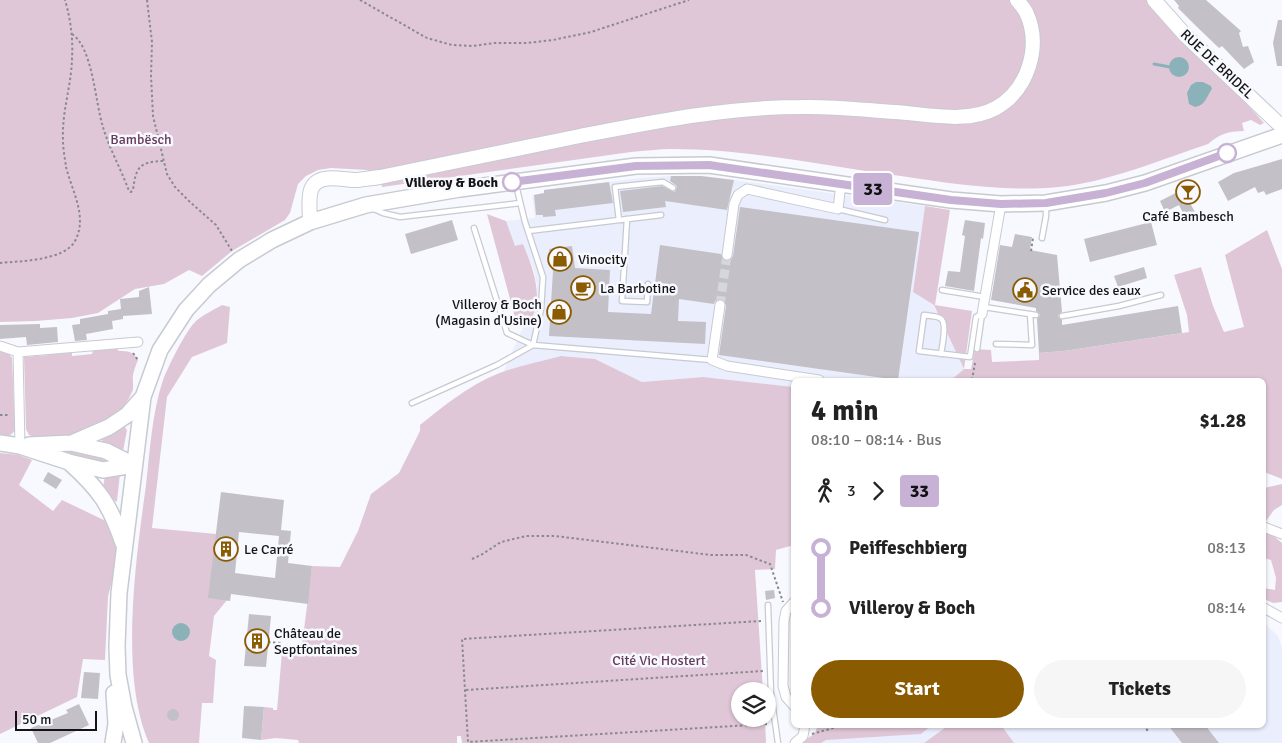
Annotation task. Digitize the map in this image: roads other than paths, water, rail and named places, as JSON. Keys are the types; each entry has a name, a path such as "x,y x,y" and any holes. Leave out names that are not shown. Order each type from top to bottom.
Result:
{"main road":[{"path":"310,222 310,191 314,184 320,180 330,178 358,180 380,177 665,119 751,109 801,106 957,117 977,115 996,108 1015,93 1026,75 1032,55 1031,32 1026,12 1017,0"},
{"name":"RUE DE BRIDEL","path":"1154,0 1186,36 1275,118 1282,127"},
{"path":"134,743 118,675 117,646 119,593 143,397 160,350 186,310 208,285 239,260 272,240 310,222 366,205 410,197 636,166 709,165 951,200 1001,204 1046,203 1106,193 1145,183 1282,135"},
{"path":"71,443 109,427 127,415 143,397"},
{"path":"0,443 20,446 69,462 103,470 134,465"},
{"path":"20,446 71,443 106,450 134,465"},
{"path":"69,462 100,492 114,519 124,547"},
{"path":"112,743 116,724 114,690 118,675"}],"street":[{"path":"727,255 734,204 738,195 746,189 838,209 841,184"},
{"path":"983,311 1001,204"},
{"path":"720,304 712,360 727,366 806,378"},
{"path":"0,346 18,352 138,342"},
{"path":"18,352 20,446"},
{"path":"1266,528 1282,534"},
{"path":"791,605 786,611 784,621 783,686 786,697 791,703"},
{"path":"1266,609 1282,618"},
{"path":"795,743 803,736 804,728"}],"lane":[{"path":"412,403 497,365 533,345 542,310 544,287 541,270 520,203 516,182"},
{"path":"619,220 615,187 663,182 672,188"},
{"path":"366,205 383,213 400,217 520,203"},
{"path":"1042,238 1046,203"},
{"path":"838,209 885,220"},
{"path":"528,231 661,214"},
{"path":"627,219 622,301 648,302 648,284"},
{"path":"474,228 507,333 533,345 712,360"},
{"path":"942,290 986,297"},
{"path":"1062,316 1119,306 1161,295"},
{"path":"977,349 983,311"},
{"path":"941,354 943,321 940,318 924,315 919,351 941,354 970,357 976,317 983,311 1036,315"},
{"path":"996,344 1032,346 1030,314"},
{"path":"768,605 771,694 778,743"}],"water":[{"path":"1175,57 1183,57 1189,63 1189,71 1183,77 1175,77 1169,71 1169,63"},
{"path":"1196,82 1203,82 1211,86 1212,89 1204,103 1195,107 1189,104 1187,93 1191,85"},
{"path":"181,623 187,626 190,632 187,638 181,641 175,638 172,632 175,626"}],"waterway":[{"path":"1154,64 1170,67"}],"tunnel":[{"path":"720,305 727,255"}],"place":[{"name":"Villeroy & Boch","path":"512,182"},
{"name":"Café Bambesch","path":"1188,192"},
{"name":"Vinocity","path":"560,259"},
{"name":"La Barbotine","path":"583,288"},
{"name":"Service des eaux","path":"1025,290"},
{"name":"Villeroy & Boch (Magasin d'Usine)","path":"559,312"},
{"name":"Le Carré","path":"226,549"},
{"name":"Château de Septfontaines","path":"257,641"}],"park label":[{"name":"Bambësch","path":"141,139"},
{"name":"Cité Vic Hostert","path":"659,660"}]}
